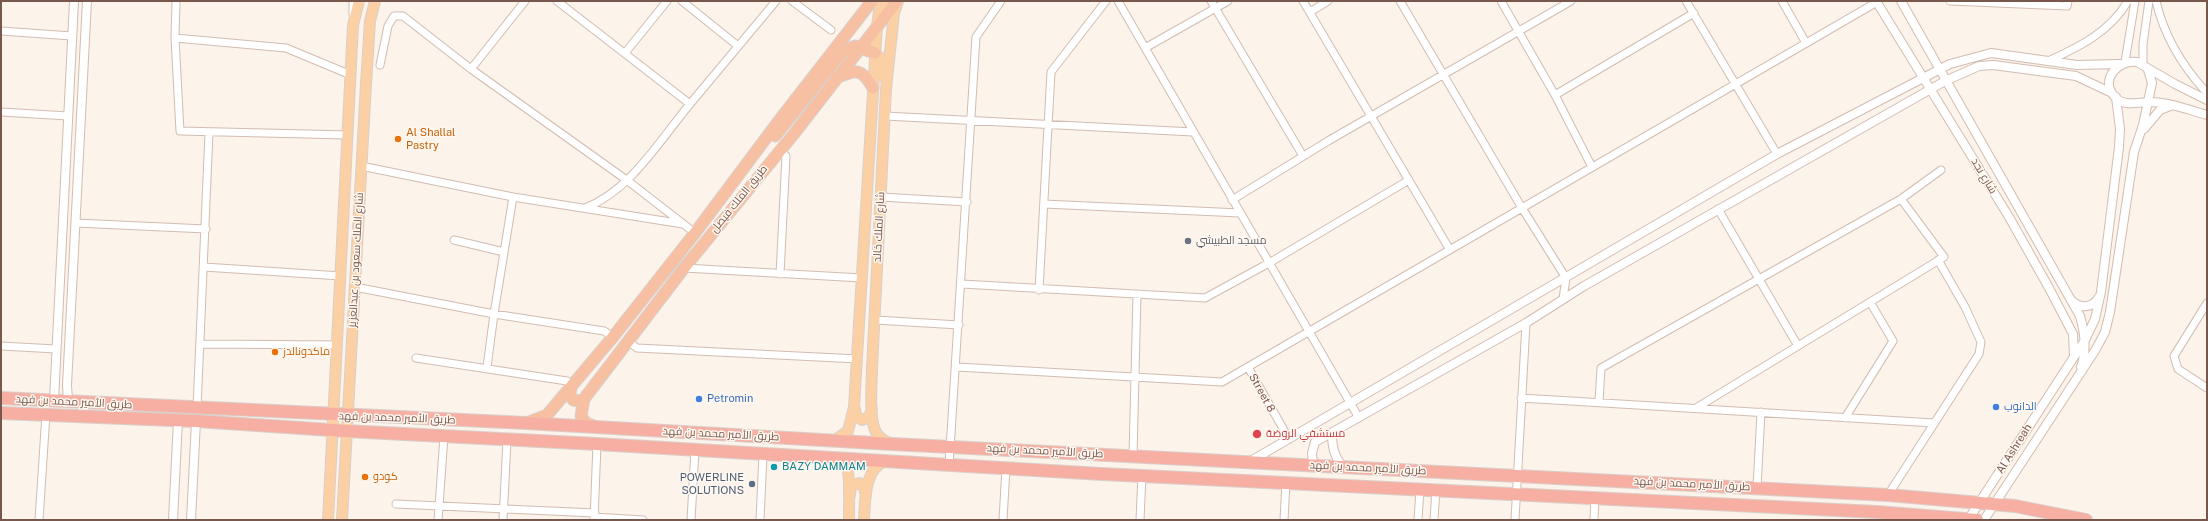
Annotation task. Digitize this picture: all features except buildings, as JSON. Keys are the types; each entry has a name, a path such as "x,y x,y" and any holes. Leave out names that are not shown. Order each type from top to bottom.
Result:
{"highway":[{"name":"طريق الملك فيصل","path":"526,423 547,416 569,384 613,337 734,183 778,122 872,1"},
{"name":"طريق الملك فيصل","path":"584,399 684,268 898,1"},
{"path":"734,183 787,122 843,51 851,47 860,47 875,53"},
{"path":"836,78 850,72 859,72 864,75 873,88"},
{"path":"569,384 570,395 573,400 580,401 584,399"},
{"name":"طريق الأمير محمد بن فهد","path":"1,398 347,416 526,423 834,441 1888,495 1995,504 2086,520"},
{"path":"584,399 581,412 583,420 590,425 602,428"},
{"name":"طريق الأمير محمد بن فهد","path":"1,413 178,420 332,431 597,444 1006,468 1595,497 1874,516 1977,520"}],"main road":[{"name":"شارع الملك سعود بن عبدالعزيز","path":"328,520 353,25 359,1"},
{"name":"شارع الملك سعود بن عبدالعزيز","path":"342,520 370,21 375,1"},
{"name":"شارع الملك خالد","path":"834,441 848,431 854,407 878,11 884,1"},
{"name":"شارع الملك خالد","path":"892,444 882,439 876,433 872,409 885,105 894,17 898,1"},
{"path":"875,53 882,58 884,64 883,88 885,105"},
{"path":"346,185 350,229 347,279 349,285 355,287"},
{"path":"854,407 856,416 862,420 869,417 872,409"},
{"path":"835,458 842,460 847,468 850,498"},
{"path":"864,520 869,481 875,467 882,462 890,461"},
{"path":"848,520 850,489 856,483 862,484 866,498"}],"street":[{"path":"54,400 74,1"},
{"path":"68,401 67,385 87,1"},
{"path":"176,1 175,38 180,131 209,133 348,135"},
{"path":"353,1 353,25"},
{"path":"471,69 525,1"},
{"path":"557,1 690,104"},
{"path":"625,53 666,1"},
{"path":"682,1 738,46"},
{"path":"583,209 605,199 628,181 776,1"},
{"path":"792,1 831,30"},
{"path":"949,464 962,284 976,37 1001,1"},
{"path":"1040,290 1050,72 1106,1"},
{"path":"1118,1 1268,263 1359,418"},
{"path":"1211,1 1304,156"},
{"path":"1145,48 1228,1"},
{"path":"1303,1 1450,250"},
{"path":"1310,12 1328,1"},
{"path":"1400,1 1522,208 1566,278 1563,299"},
{"path":"1501,1 1554,95 1592,167"},
{"path":"1232,200 1371,116 1571,1"},
{"path":"1686,1 1777,154"},
{"path":"1782,1 1806,43"},
{"path":"956,366 1222,382 1309,333 1876,1"},
{"name":"شارع نجد","path":"1876,1 2010,217 2069,325 2075,343 2073,358"},
{"path":"1901,1 1938,70 2080,316 2085,340 2084,355 2077,378"},
{"path":"1950,1 2067,6 2068,1"},
{"path":"2048,61 2095,37 2115,18 2128,1"},
{"path":"2085,340 2095,318 2101,292 2119,147 2120,129 2110,80 2111,74 2123,63 2135,1"},
{"path":"1984,520 2096,349 2105,332 2134,152 2140,135 2150,90 2151,76 2145,67 2143,44 2149,1"},
{"path":"2156,1 2164,30 2186,69 2207,93"},
{"path":"1554,95 1694,13"},
{"path":"380,65 388,26 394,16 403,16 471,69 628,181 695,233"},
{"path":"1,31 72,36"},
{"path":"175,38 286,48 351,75"},
{"path":"1249,462 1777,154 1950,64 1991,53 2077,65 2137,62 2207,100"},
{"path":"1313,465 1312,453 1315,442 1526,323 1563,299 1718,209 1945,81 1979,66 1993,65 2076,76 2114,95 2121,102 2148,102 2174,106 2207,115"},
{"path":"2135,103 2142,101 2150,90"},
{"path":"2140,135 2156,113 2164,108 2174,106"},
{"path":"1,112 68,116"},
{"path":"885,116 1048,123 1193,132"},
{"path":"197,408 209,133"},
{"path":"780,150 786,156 780,274"},
{"path":"361,166 514,197 684,224"},
{"path":"1598,402 1601,368 1901,199 1941,170"},
{"path":"962,284 1040,290 1205,298 1268,263 1409,180"},
{"path":"487,367 494,314 514,197"},
{"path":"881,197 967,202"},
{"path":"1696,408 1944,257 1901,199"},
{"path":"1044,204 1240,213"},
{"path":"1718,209 1798,346"},
{"path":"76,222 206,229"},
{"path":"454,240 504,252"},
{"path":"1888,495 1979,354 1981,342 1965,307 1938,260"},
{"path":"204,266 341,276"},
{"path":"684,268 862,278"},
{"path":"355,287 494,314 604,331 613,337"},
{"path":"2069,298 2080,306 2088,306 2098,299 2101,292"},
{"path":"1133,456 1137,294"},
{"path":"1845,418 1893,341 1870,302"},
{"path":"2207,303 2174,356 2174,361 2178,369 2207,388"},
{"path":"875,320 959,325"},
{"path":"1515,520 1526,323"},
{"name":"Al Ashreah","path":"1968,520 2085,340"},
{"path":"628,341 637,348 858,359"},
{"path":"200,344 337,345"},
{"path":"1,346 56,349"},
{"path":"416,358 487,367 569,384"},
{"name":"Street 8","path":"1248,367 1289,439"},
{"path":"1521,398 1934,423"},
{"path":"1757,488 1761,412"},
{"path":"39,520 46,414"},
{"path":"173,520 178,420"},
{"path":"191,520 196,421"},
{"path":"1332,433 1332,447 1336,458 1342,466"},
{"path":"438,520 444,436"},
{"path":"503,520 507,440"},
{"path":"594,517 597,444"},
{"path":"691,520 695,450"},
{"path":"760,520 763,454"},
{"path":"1003,520 1006,468"},
{"path":"1140,520 1142,475"},
{"path":"1284,520 1286,482"},
{"path":"1418,520 1420,488"},
{"path":"1434,520 1436,489"},
{"path":"1594,520 1595,497"},
{"path":"396,504 503,509 643,520"}],"place":[{"name":"Al Shallal Pastry","path":"398,139"},
{"name":"مسجد الطبيشي","path":"1188,241"},
{"name":"ماكدونالدز","path":"275,352"},
{"name":"Petromin","path":"699,399"},
{"name":"الدانوب","path":"1996,407"},
{"name":"مستشفي الروضة","path":"1257,434"},
{"name":"BAZY DAMMAM","path":"774,467"},
{"name":"كودو","path":"365,477"},
{"name":"POWERLINE SOLUTIONS","path":"752,484"}]}
